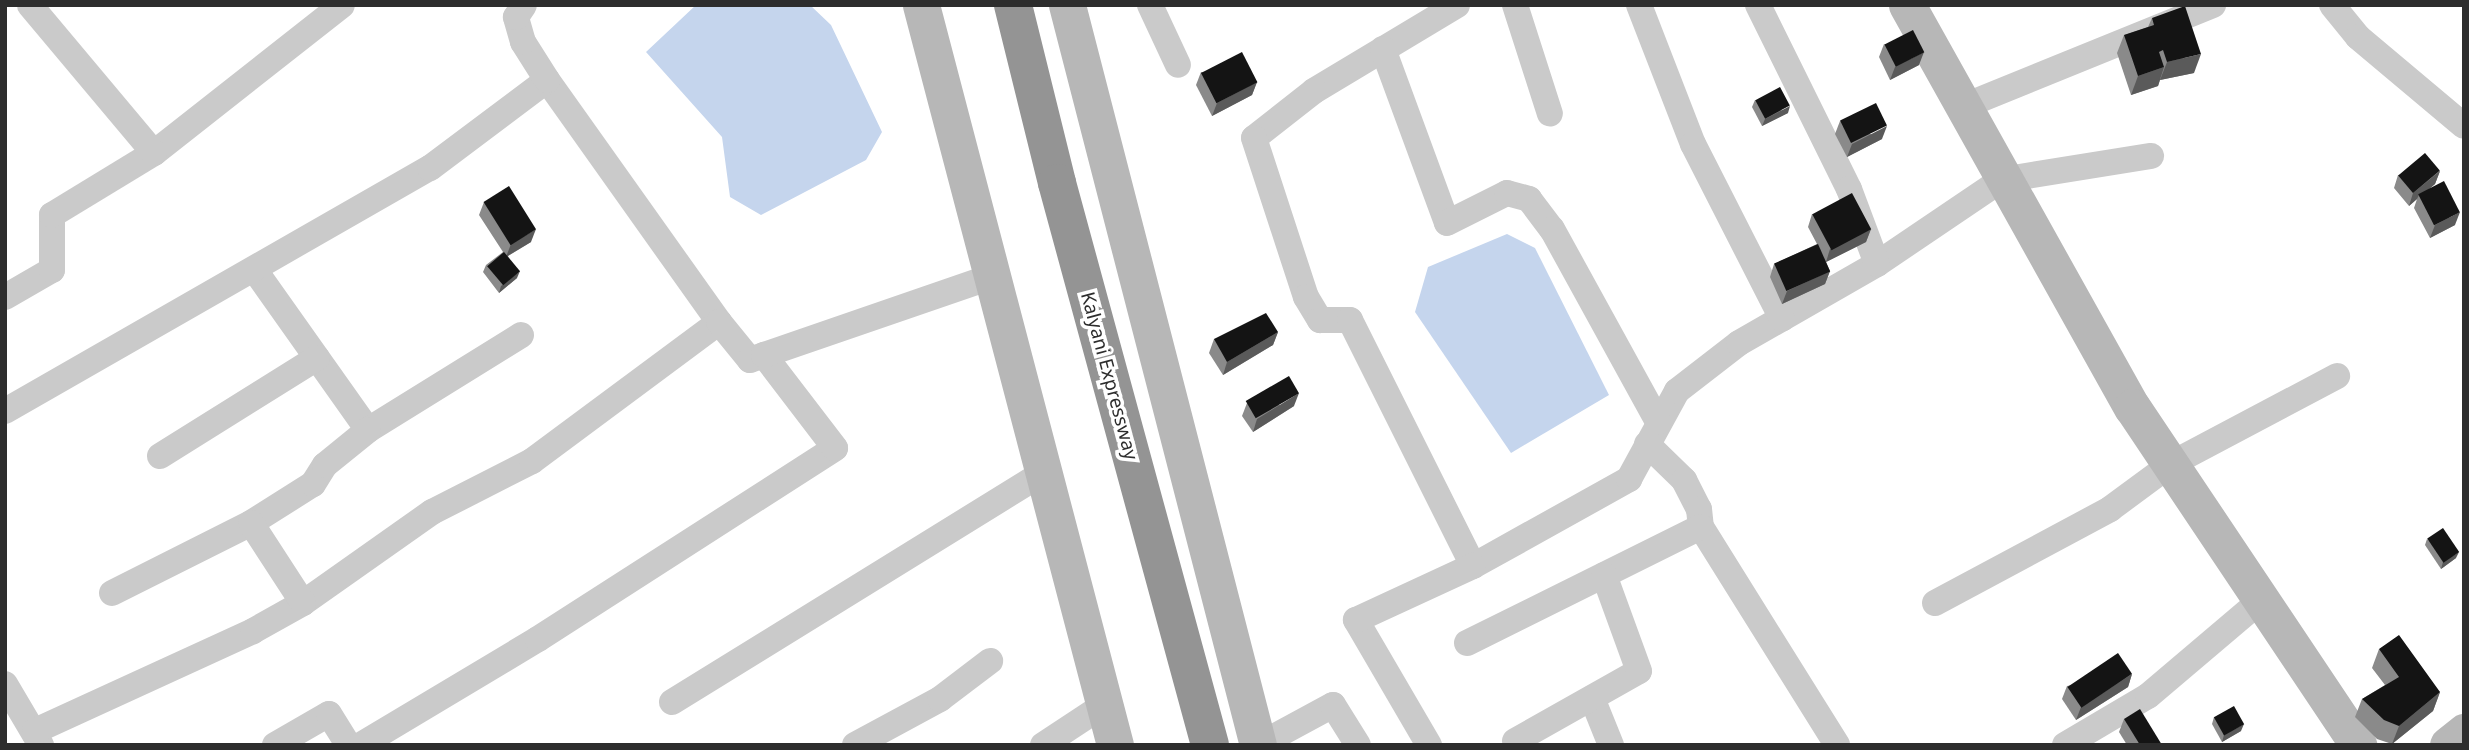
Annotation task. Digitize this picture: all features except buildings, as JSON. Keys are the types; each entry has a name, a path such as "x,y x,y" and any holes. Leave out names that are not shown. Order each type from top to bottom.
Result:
{"highway":[{"name":"Kalyani Expressway","path":"1013,5 1056,183 1210,745"}],"street":[{"path":"30,5 154,153"},
{"path":"5,297 52,270 52,215 154,153 342,5"},
{"path":"523,5 516,17 523,42 719,322 750,360 991,277"},
{"path":"921,5 1115,745"},
{"path":"1067,5 1258,745 1333,705 1358,745"},
{"path":"1150,5 1178,65"},
{"path":"1457,5 1314,91 1255,138 1306,297 1320,320 1350,320 1473,566"},
{"path":"1516,5 1550,114"},
{"path":"1639,5 1693,144 1782,319"},
{"path":"1758,5 1849,189 1877,264"},
{"path":"1907,5 2001,180 2132,407 2358,745"},
{"path":"1962,107 2213,5"},
{"path":"2332,5 2358,37 2464,126"},
{"path":"1383,49 1447,223 1507,193 1529,199 1552,229 1652,433 1684,480 1699,509 1701,527 1837,745"},
{"path":"5,411 430,168 547,79"},
{"path":"1429,745 1356,620 1473,566 1629,479 1677,391 1739,343 1877,264 2001,180 2151,156"},
{"path":"254,269 368,430"},
{"path":"5,684 38,738 253,631 303,603 432,512 533,461 719,322"},
{"path":"112,593 251,523 313,484 325,465 368,430 521,335"},
{"path":"361,745 538,639 835,448 764,355"},
{"path":"160,456 317,358"},
{"path":"1935,603 2110,509 2171,464 2337,376"},
{"path":"672,702 1043,473"},
{"path":"251,523 303,603"},
{"path":"1467,643 1701,527"},
{"path":"1515,741 1639,671 1604,575"},
{"path":"2065,745 2148,696 2261,600"},
{"path":"855,745 940,699 990,661"},
{"path":"1592,698 1611,745"},
{"path":"1042,745 1104,705"},
{"path":"275,745 329,714 348,745"},
{"path":"2448,745 2464,732"}],"water":[{"path":"696,5 810,5 831,25 882,132 866,160 761,215 730,197 722,137 646,52"},
{"path":"1507,234 1535,248 1609,395 1511,453 1415,312 1428,267"}]}
